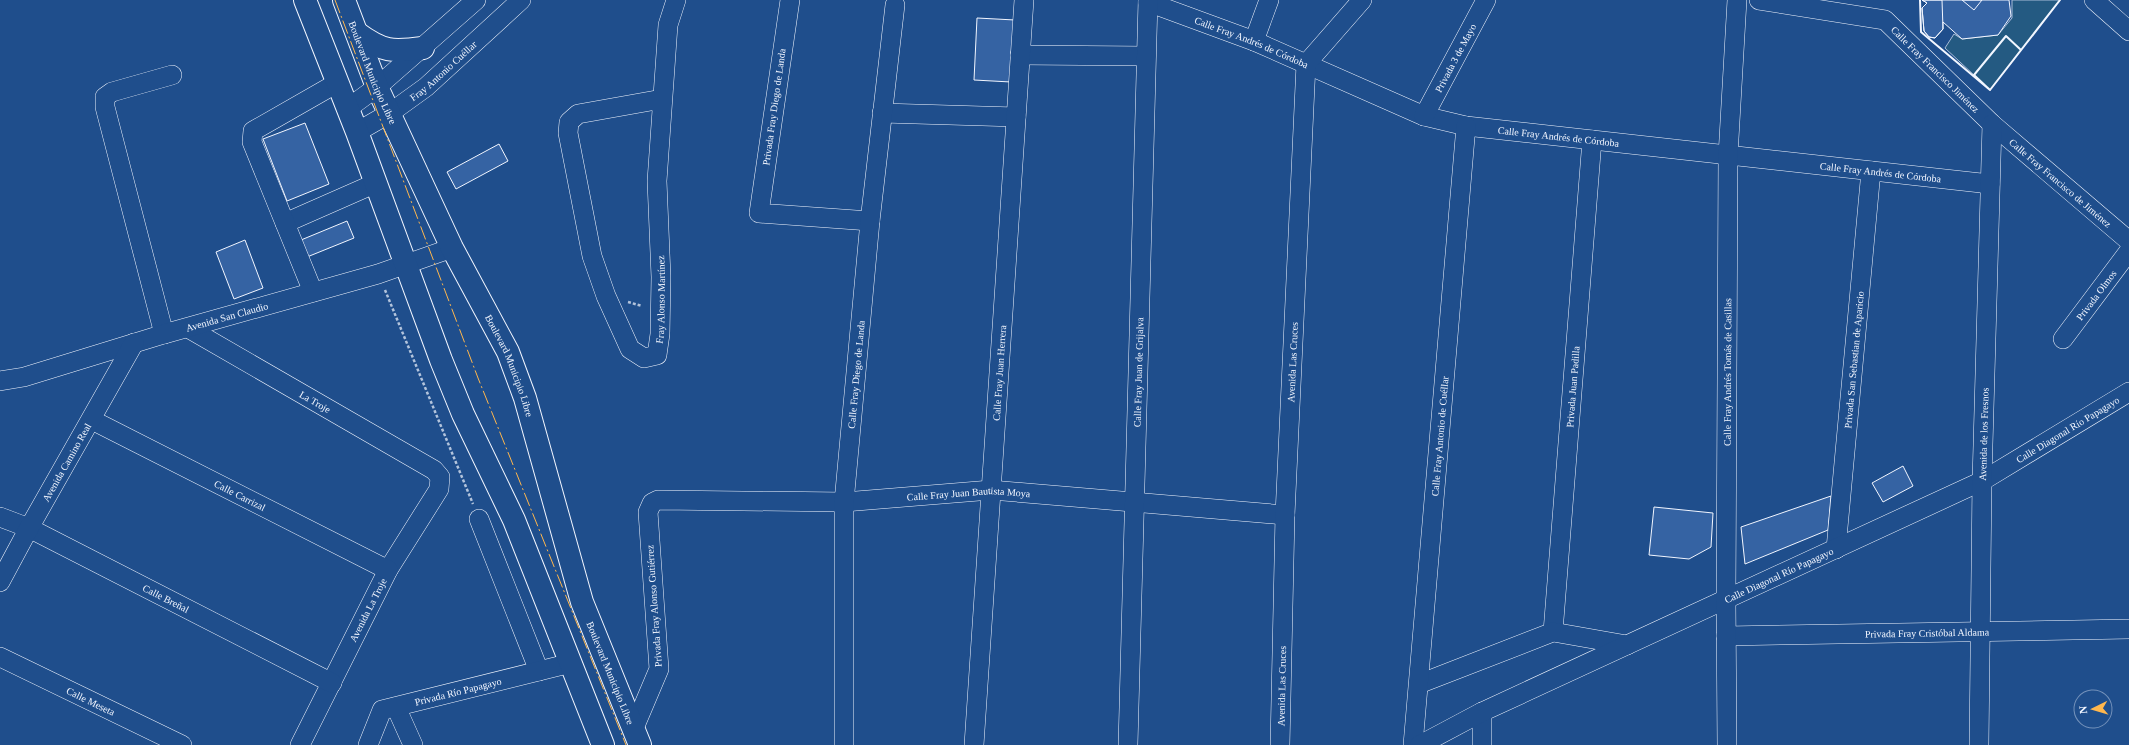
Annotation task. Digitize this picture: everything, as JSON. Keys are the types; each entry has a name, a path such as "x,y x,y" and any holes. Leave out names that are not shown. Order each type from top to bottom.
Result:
{"main road":[{"path":"304,0 357,132 463,414 514,520 603,745"},
{"name":"Boulevard Municipio Libre","path":"344,0 377,87 452,248 508,352 525,398 582,602 637,736"},
{"path":"357,33 381,49 398,52 423,48"}],"street":[{"path":"347,109 377,87 476,0"},
{"name":"Fray Antonio Cuéllar","path":"357,132 390,113 426,87 521,0"},
{"path":"662,99 668,25 676,0"},
{"name":"Privada Fray Diego de Landa","path":"790,0 759,213 870,221"},
{"name":"Calle Fray Juan Herrera","path":"974,745 1024,0"},
{"path":"1254,41 1269,0"},
{"path":"1306,64 1362,0"},
{"name":"Privada 3 de Mayo","path":"1424,116 1486,0"},
{"name":"Calle Fray Andrés Tomás de Casillas","path":"1727,745 1726,600 1728,156 1737,0"},
{"name":"Calle Fray Francisco Jiménez","path":"1759,0 1885,20 1992,124"},
{"path":"2094,0 2129,31"},
{"name":"Calle Fray Andrés de Córdoba","path":"1148,1 1254,41 1424,116 1466,126 1990,184"},
{"name":"Calle Fray Juan de Grijalva","path":"1128,745 1148,1"},
{"name":"Calle Fray Diego de Landa","path":"844,745 844,502 870,221 895,5"},
{"path":"1020,55 1146,56"},
{"name":"Avenida Las Cruces","path":"1280,745 1285,515 1306,64"},
{"path":"164,334 105,102 105,97 112,92 172,75"},
{"path":"313,292 252,142 253,131 337,83"},
{"name":"Fray Alonso Martínez","path":"662,99 657,181 660,308 657,355 644,358 630,349 606,296 592,256 568,133 569,122 578,114 662,99"},
{"path":"882,113 1016,117"},
{"name":"Avenida de los Fresnos","path":"1979,745 1982,481 1992,124"},
{"name":"Calle Fray Francisco de Jiménez","path":"1992,124 2129,241"},
{"name":"Calle Fray Antonio de Cuéllar","path":"1413,745 1420,684 1466,126"},
{"name":"Privada Juan Padilla","path":"1553,632 1592,140"},
{"name":"Privada San Sebastian de Aparicio","path":"1836,549 1872,171"},
{"path":"285,223 376,183"},
{"name":"Avenida San Claudio","path":"0,381 24,377 164,334 378,274 452,248"},
{"name":"Privada Olmos","path":"2063,339 2129,251"},
{"name":"La Troje","path":"188,328 434,470 440,477"},
{"name":"Avenida Camino Real","path":"0,582 134,343"},
{"name":"Calle Diagonal Río Papagayo","path":"1420,745 1482,712 1982,481 2129,392"},
{"name":"Calle Carrizal","path":"92,420 388,570"},
{"name":"Avenida La Troje","path":"300,745 388,570 439,489 440,477"},
{"name":"Calle Fray Juan Bautista Moya","path":"652,503 658,500 844,502 991,490 1285,515"},
{"name":"Privada Fray Alonso Gutiérrez","path":"637,736 659,669 648,512 652,503"},
{"name":"Calle Breñal","path":"0,517 29,528 332,683"},
{"path":"479,519 539,671"},
{"name":"Privada Fray Cristóbal Aldama","path":"1726,636 1980,633 2129,629"},
{"path":"1420,684 1553,632 1627,645"},
{"name":"Calle Meseta","path":"0,657 182,745"},
{"name":"Privada Río Papagayo","path":"368,745 382,710 571,663"},
{"path":"396,707 413,745"},
{"path":"1482,712 1482,745"}],"path":[{"path":"378,274 479,519"},
{"path":"606,296 645,307 660,308"}],"shaded area":[{"path":"2012,0 2060,0 1990,90 1945,48 1954,34 1962,39 1998,35 2012,18"}],"building":[{"path":"1922,0 2009,0 2011,16 1998,35 1962,39 1943,22 1943,29 1935,38 1929,37 1924,31 1922,8 1927,3"},
{"path":"1922,0 1942,0 1943,29 1935,38 1929,37 1924,31 1922,8 1927,3"},
{"path":"1962,0 1982,0 1974,10"},
{"path":"977,18 1015,20 1011,82 974,80"},
{"path":"305,123 329,184 287,201 263,139"},
{"path":"499,144 508,161 456,189 447,172"},
{"path":"347,221 354,238 307,257 301,240"},
{"path":"245,240 263,288 234,299 216,252"},
{"path":"1903,466 1913,486 1883,502 1872,483"},
{"path":"1831,496 1828,530 1745,564 1741,527"},
{"path":"1654,507 1713,513 1711,547 1689,559 1649,555"}],"wall":[{"path":"1920,0 1921,32 1990,90 2060,0"},
{"path":"2006,36 2021,50 1990,90 1974,75 2006,36"}],"power":[{"path":"335,0 478,378 626,745"}]}
